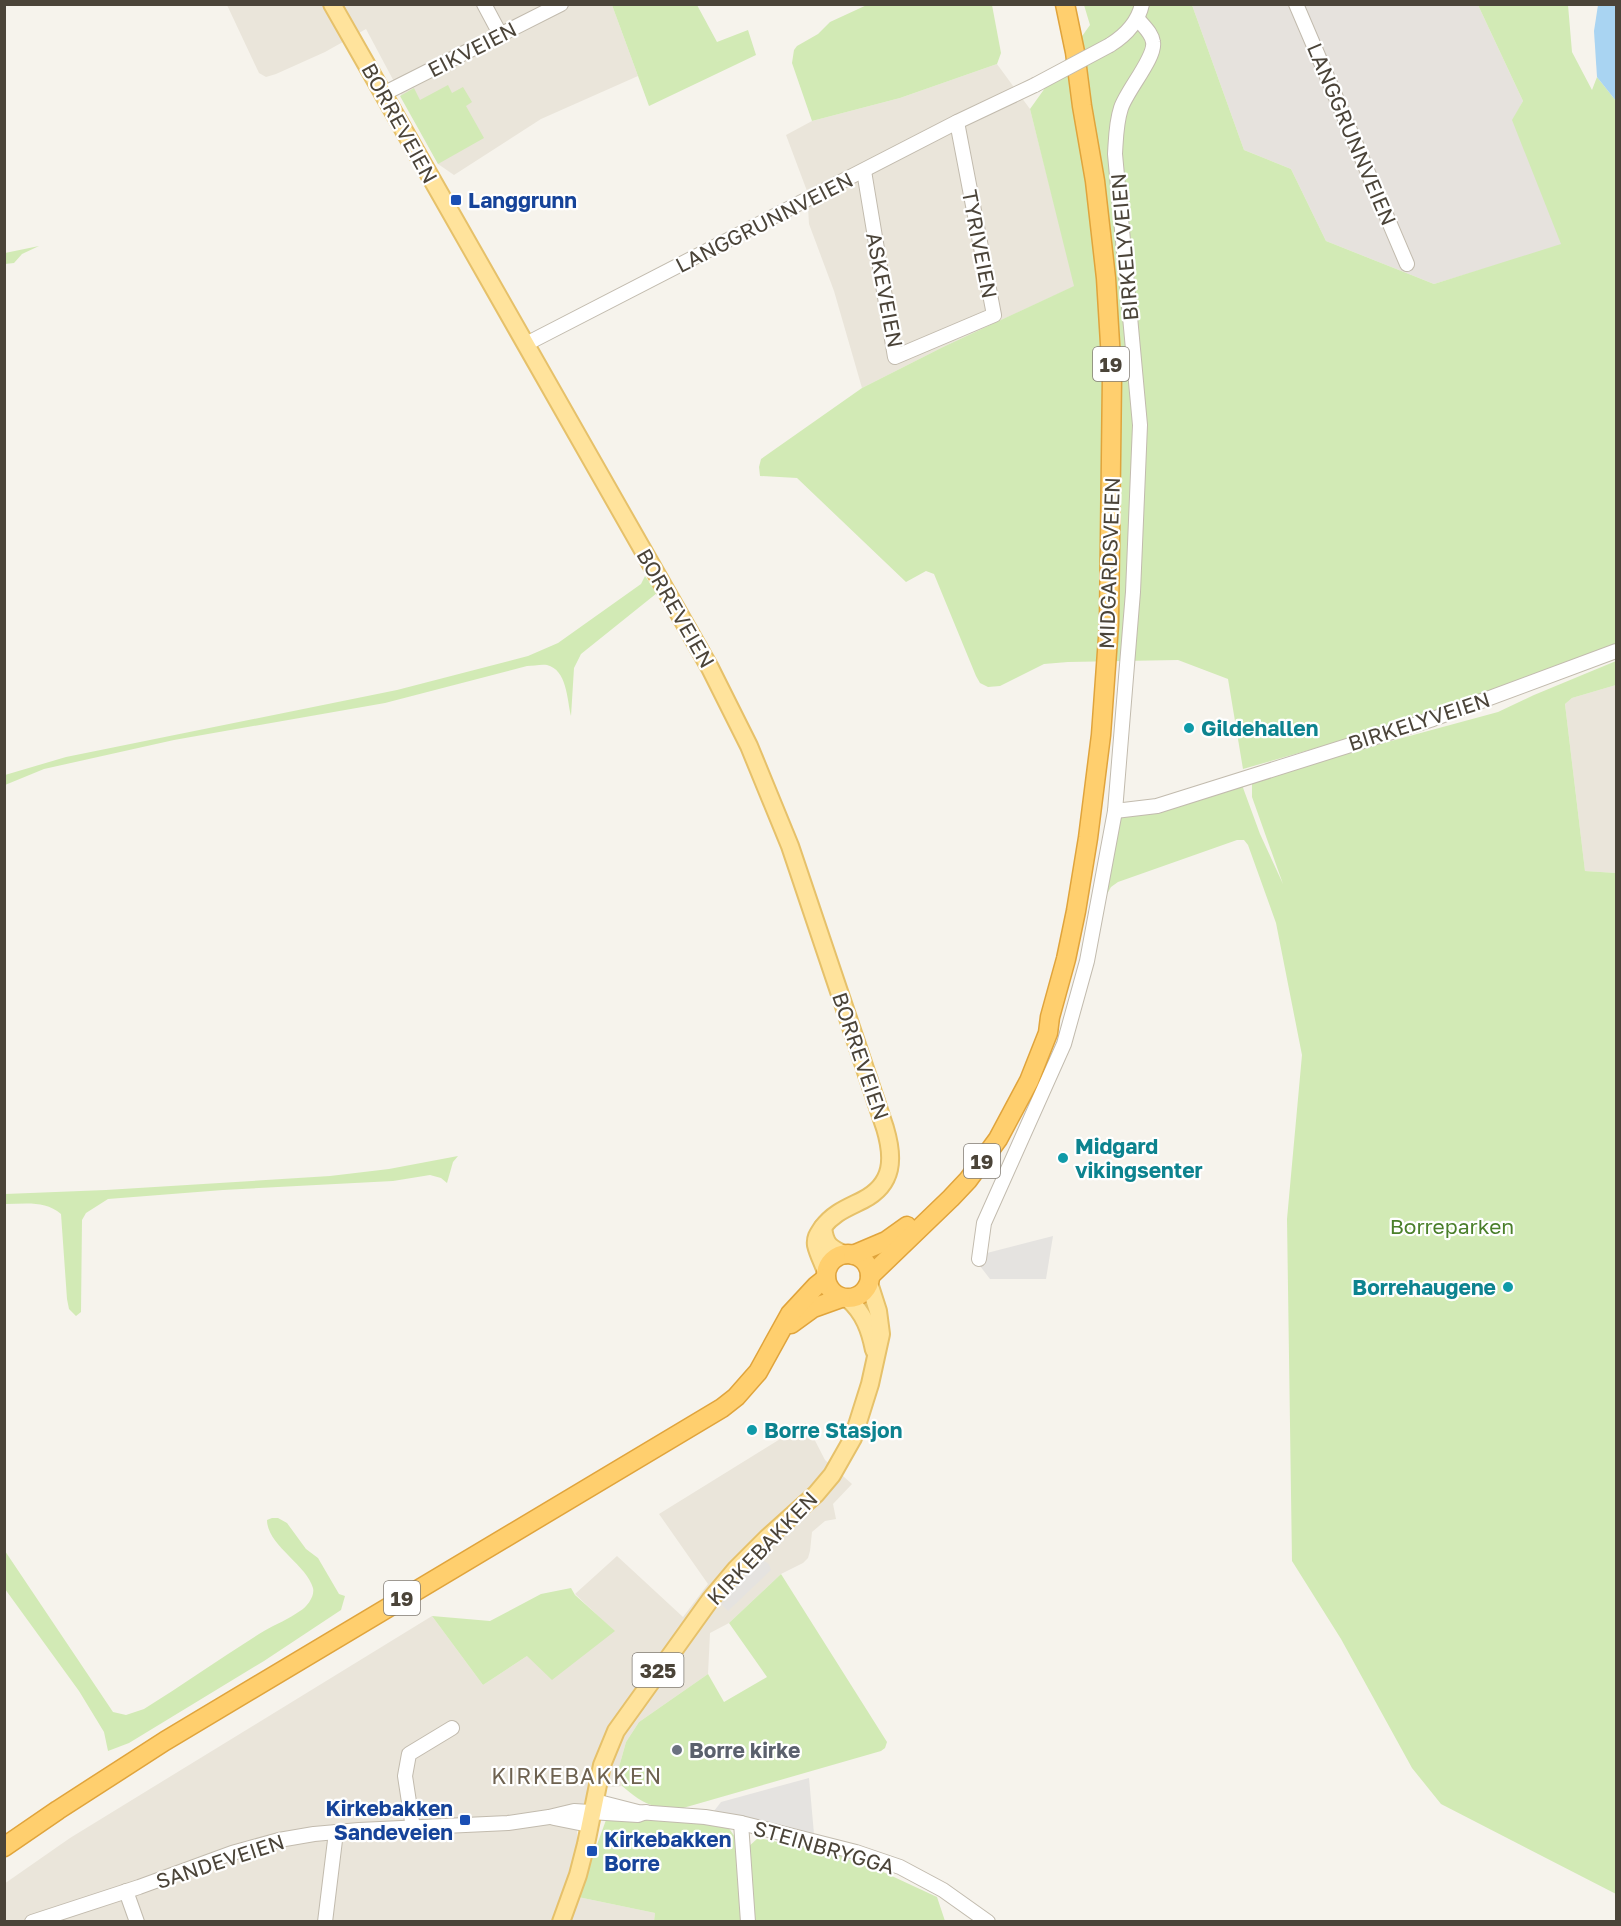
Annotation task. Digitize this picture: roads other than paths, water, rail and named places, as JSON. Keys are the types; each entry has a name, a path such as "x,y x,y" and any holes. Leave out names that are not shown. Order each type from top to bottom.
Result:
{"highway":[{"name":"MIDGARDSVEIEN","path":"1055,4 1082,106"},
{"name":"MIDGARDSVEIEN","path":"870,1280 951,1198 987,1156 1010,1119 1029,1081 1048,1033 1076,911 1090,828 1101,735 1109,624 1112,444 1109,324 1095,181 1075,52 1065,4"},
{"name":"MIDGARDSVEIEN","path":"850,1255 880,1244 897,1234 948,1189 1002,1115 1050,1017"},
{"name":"19","path":"4,1847 165,1741 722,1407 736,1397 758,1372 790,1314 826,1275 832,1261 850,1255"},
{"path":"850,1255 866,1263 870,1280"},
{"path":"826,1275 830,1290 845,1298"},
{"name":"19","path":"781,1333 813,1308 861,1294 870,1280"}],"main road":[{"name":"BORREVEIEN","path":"332,4 728,702 749,746 790,846 885,1128 891,1154 888,1173 879,1189 865,1199 833,1215 823,1227"},
{"path":"823,1227 824,1236 830,1248 850,1255"},
{"path":"823,1227 817,1235 816,1244 826,1275"},
{"name":"KIRKEBAKKEN","path":"592,1812 602,1765 616,1731 678,1642 736,1569 816,1494 844,1457 854,1438 881,1334 870,1280"},
{"name":"KIRKEBAKKEN","path":"845,1298 855,1305 866,1322 876,1360"},
{"name":"325","path":"561,1922 578,1875 592,1812"}],"street":[{"path":"484,4 500,34"},
{"name":"EIKVEIEN","path":"383,94 561,4"},
{"path":"1138,19 1142,4"},
{"name":"LANGGRUNNVEIEN","path":"1296,4 1407,264"},
{"name":"LANGGRUNNVEIEN","path":"526,344 957,122 1035,85 1110,45 1138,19"},
{"name":"BIRKELYVEIEN","path":"979,1259 984,1223 1064,1044 1087,961 1115,811 1133,592 1140,425 1116,154 1116,126 1121,106 1130,87 1151,55 1154,44 1151,35 1138,19"},
{"name":"TYRIVEIEN","path":"947,335 994,315 957,122"},
{"name":"ASKEVEIEN","path":"864,171 895,357 947,335"},
{"name":"BIRKELYVEIEN","path":"1115,811 1157,806 1433,720 1617,651"},
{"path":"413,1828 405,1776 410,1754 452,1728"},
{"name":"SANDEVEIEN","path":"32,1922 258,1845 336,1832 508,1823 549,1818 574,1811 592,1812"},
{"name":"STEINBRYGGA","path":"592,1812 646,1812 741,1823 856,1852 900,1867 943,1890 988,1922"},
{"path":"741,1823 748,1922"},
{"path":"325,1922 336,1832"},
{"path":"126,1891 137,1922"}],"water":[{"path":"1598,5 1616,5 1616,101 1597,77 1594,31"}],"place":[{"name":"Langgrunn","path":"456,200"},
{"name":"Gildehallen","path":"1189,728"},
{"name":"Midgard vikingsenter","path":"1063,1158"},
{"name":"Borrehaugene","path":"1508,1287"},
{"name":"Borre Stasjon","path":"752,1430"},
{"name":"Borre kirke","path":"677,1750"},
{"name":"Kirkebakken Sandeveien","path":"465,1820"},
{"name":"Kirkebakken Borre","path":"592,1851"}],"district":[{"name":"KIRKEBAKKEN","path":"577,1775"}],"park label":[{"name":"Borreparken","path":"1452,1226"}]}
